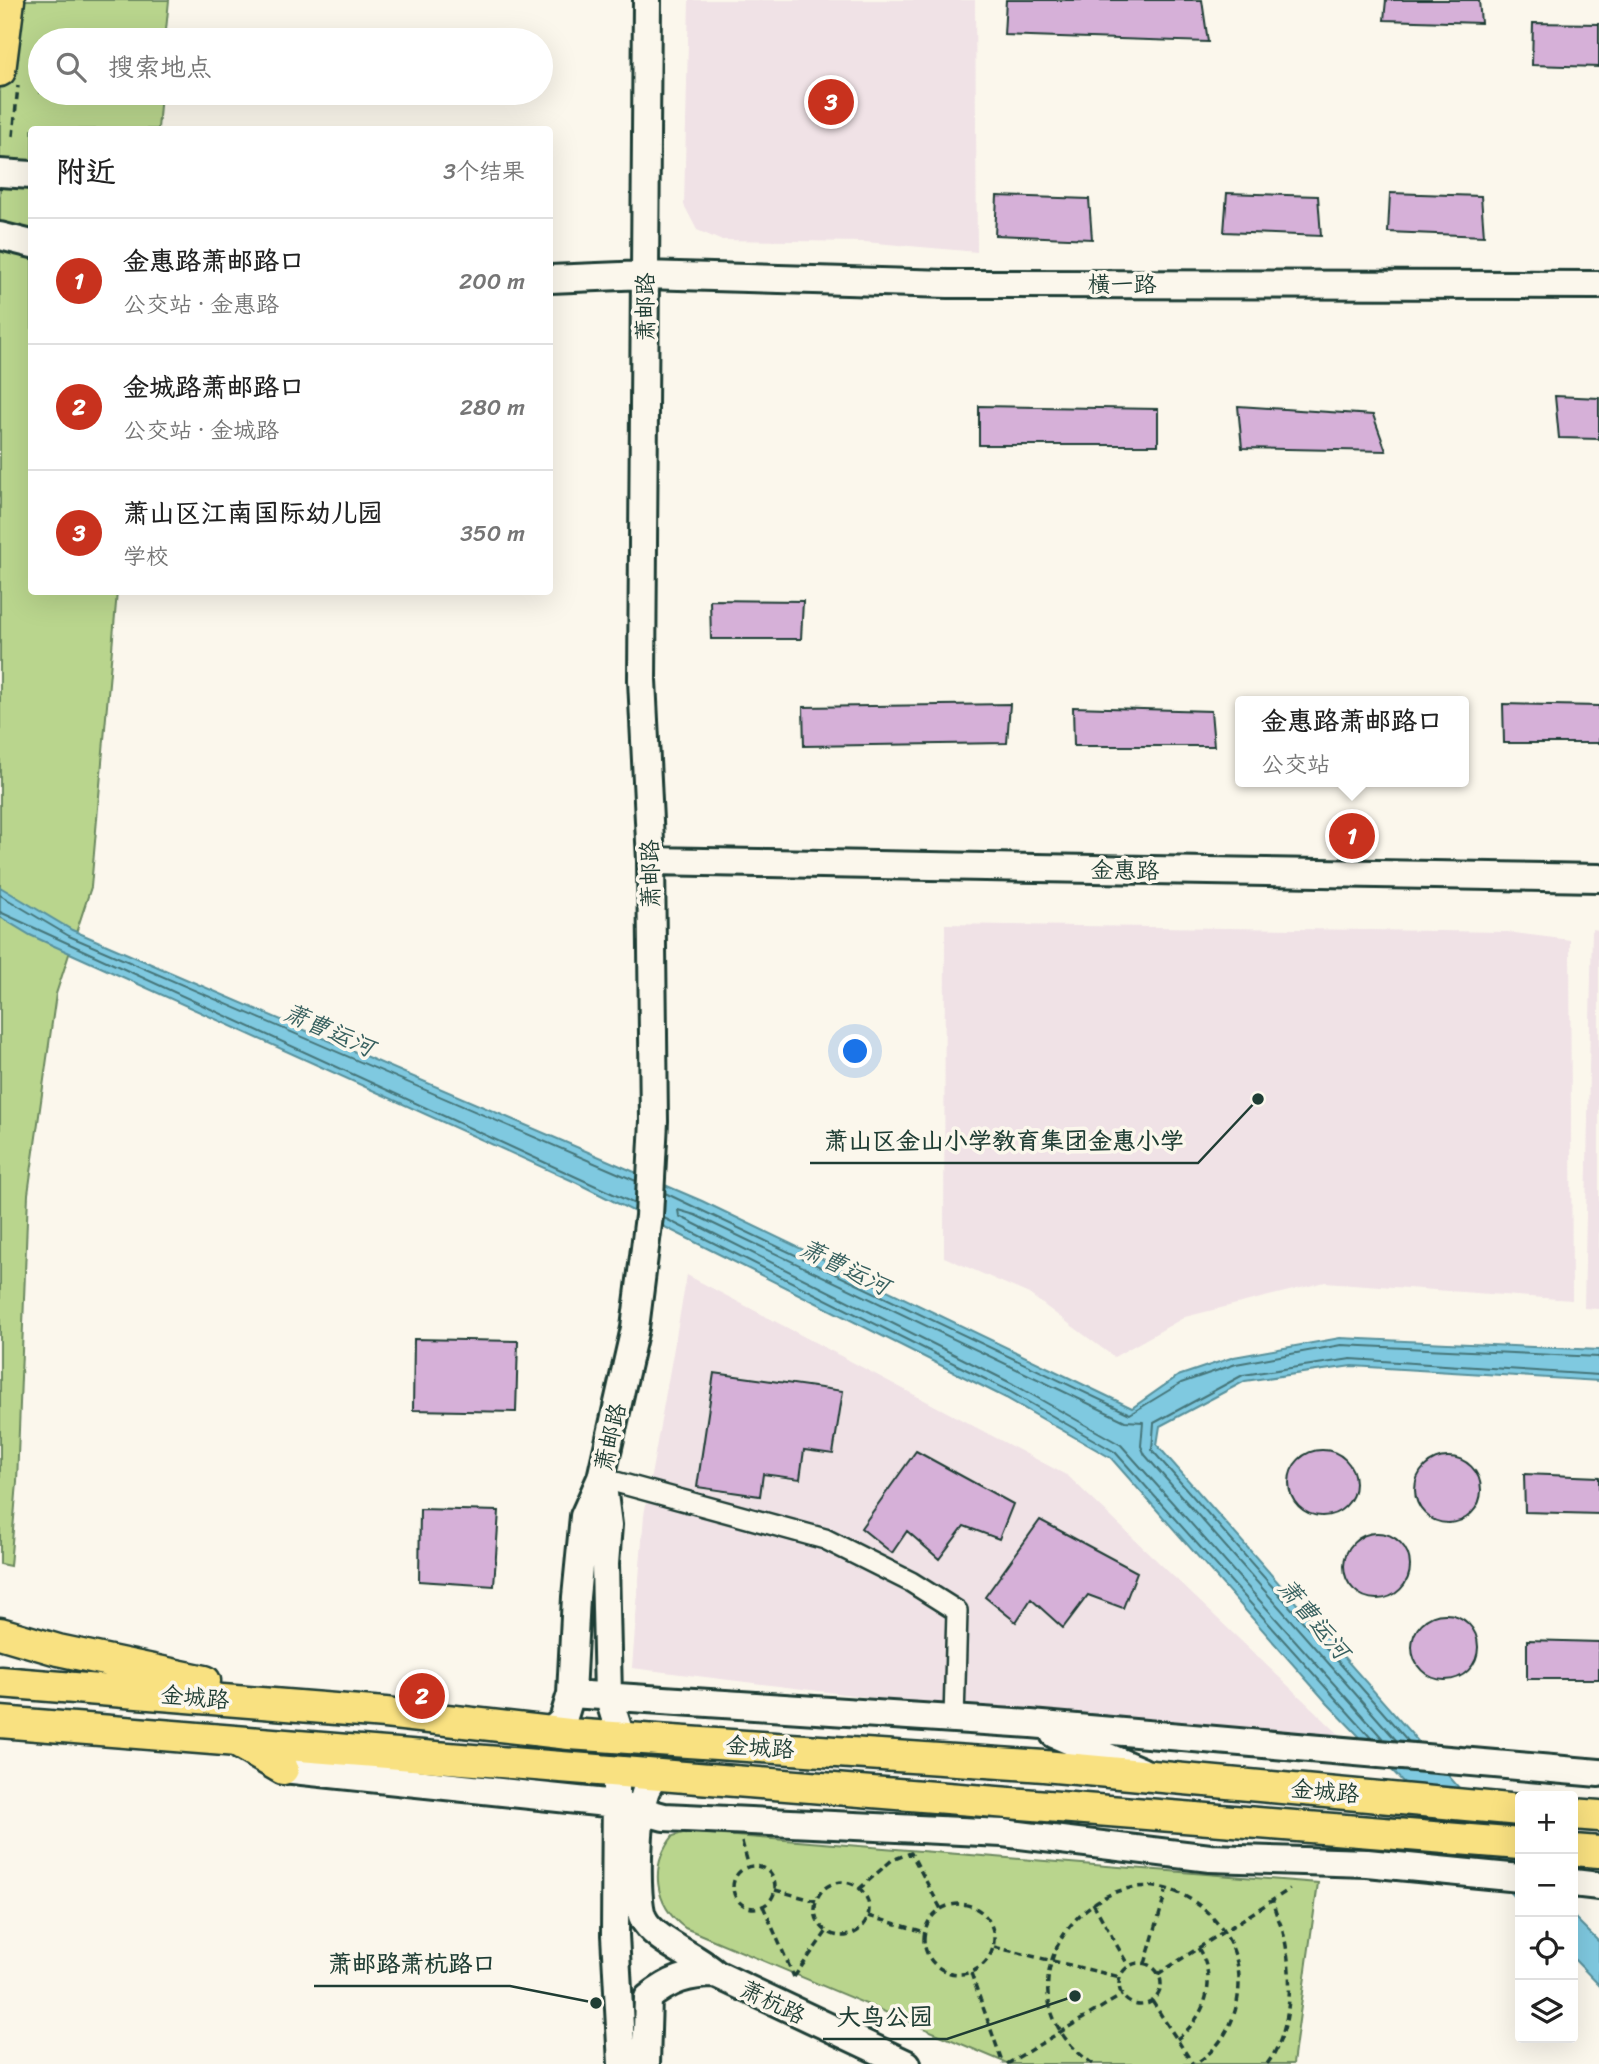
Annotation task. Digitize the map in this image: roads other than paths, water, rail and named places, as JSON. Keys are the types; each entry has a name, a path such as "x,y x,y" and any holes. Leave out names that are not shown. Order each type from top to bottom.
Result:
{"main road":[{"path":"0,71 9,0"},
{"name":"萧邮路","path":"550,1732 563,1720 571,1694 584,1516 601,1478 635,1328 649,1216 653,1146 651,862 642,680 647,0"},
{"path":"0,173 28,174"},
{"path":"0,236 28,243"},
{"name":"横一路","path":"553,279 645,275 948,284 1599,285"},
{"name":"金惠路","path":"651,862 1599,878"},
{"path":"601,1478 608,1525 605,1564 608,1696 621,1737"},
{"path":"0,1633 58,1650 164,1673 385,1713"},
{"name":"金城路","path":"0,1682 385,1713 550,1732 1152,1776 1509,1809"},
{"name":"金城路","path":"571,1694 1031,1724 1599,1773"},
{"name":"金城路","path":"0,1722 1515,1844"},
{"path":"1031,1724 1152,1776"},
{"path":"0,1737 41,1725"},
{"path":"233,1740 283,1769 616,1804 664,1817 1003,1833 1210,1858 1367,1863 1515,1878"},
{"path":"616,1771 615,1935 622,2064"},
{"path":"641,1811 645,1791 656,1774"},
{"name":"萧杭路","path":"641,1811 638,1848 643,1918 656,1934 702,1960 716,1974 907,2064"},
{"path":"1578,1814 1599,1816"},
{"path":"1578,1850 1599,1852"},
{"path":"646,2064 648,1998 666,1984 684,1976 716,1974"}],"street":[{"path":"601,1478 825,1538 911,1582 957,1611 954,1719"}],"water":[{"path":"0,887 72,930 702,1201 1132,1408 1178,1376 1234,1357 1340,1338 1599,1350 1599,1381 1352,1366 1245,1381 1160,1426 1157,1445 1515,1851 1515,1898 1328,1704 1111,1458 1006,1398 575,1182 30,935 0,917"},
{"path":"1578,1921 1599,1942 1599,1985 1578,1963"}],"place":[{"name":"萧山区江南国际幼儿园","path":"831,102"},
{"name":"金惠路萧邮路口","path":"1352,836"},
{"name":"萧山区金山小学教育集团金惠小学","path":"1258,1099"},
{"name":"金城路萧邮路口","path":"422,1696"},
{"name":"大鸟公园","path":"1075,1996"},
{"name":"萧邮路萧杭路口","path":"596,2003"}],"water label":[{"name":"萧曹运河","path":"329,1030"},
{"name":"萧曹运河","path":"845,1267"},
{"name":"萧曹运河","path":"1314,1619"}]}
